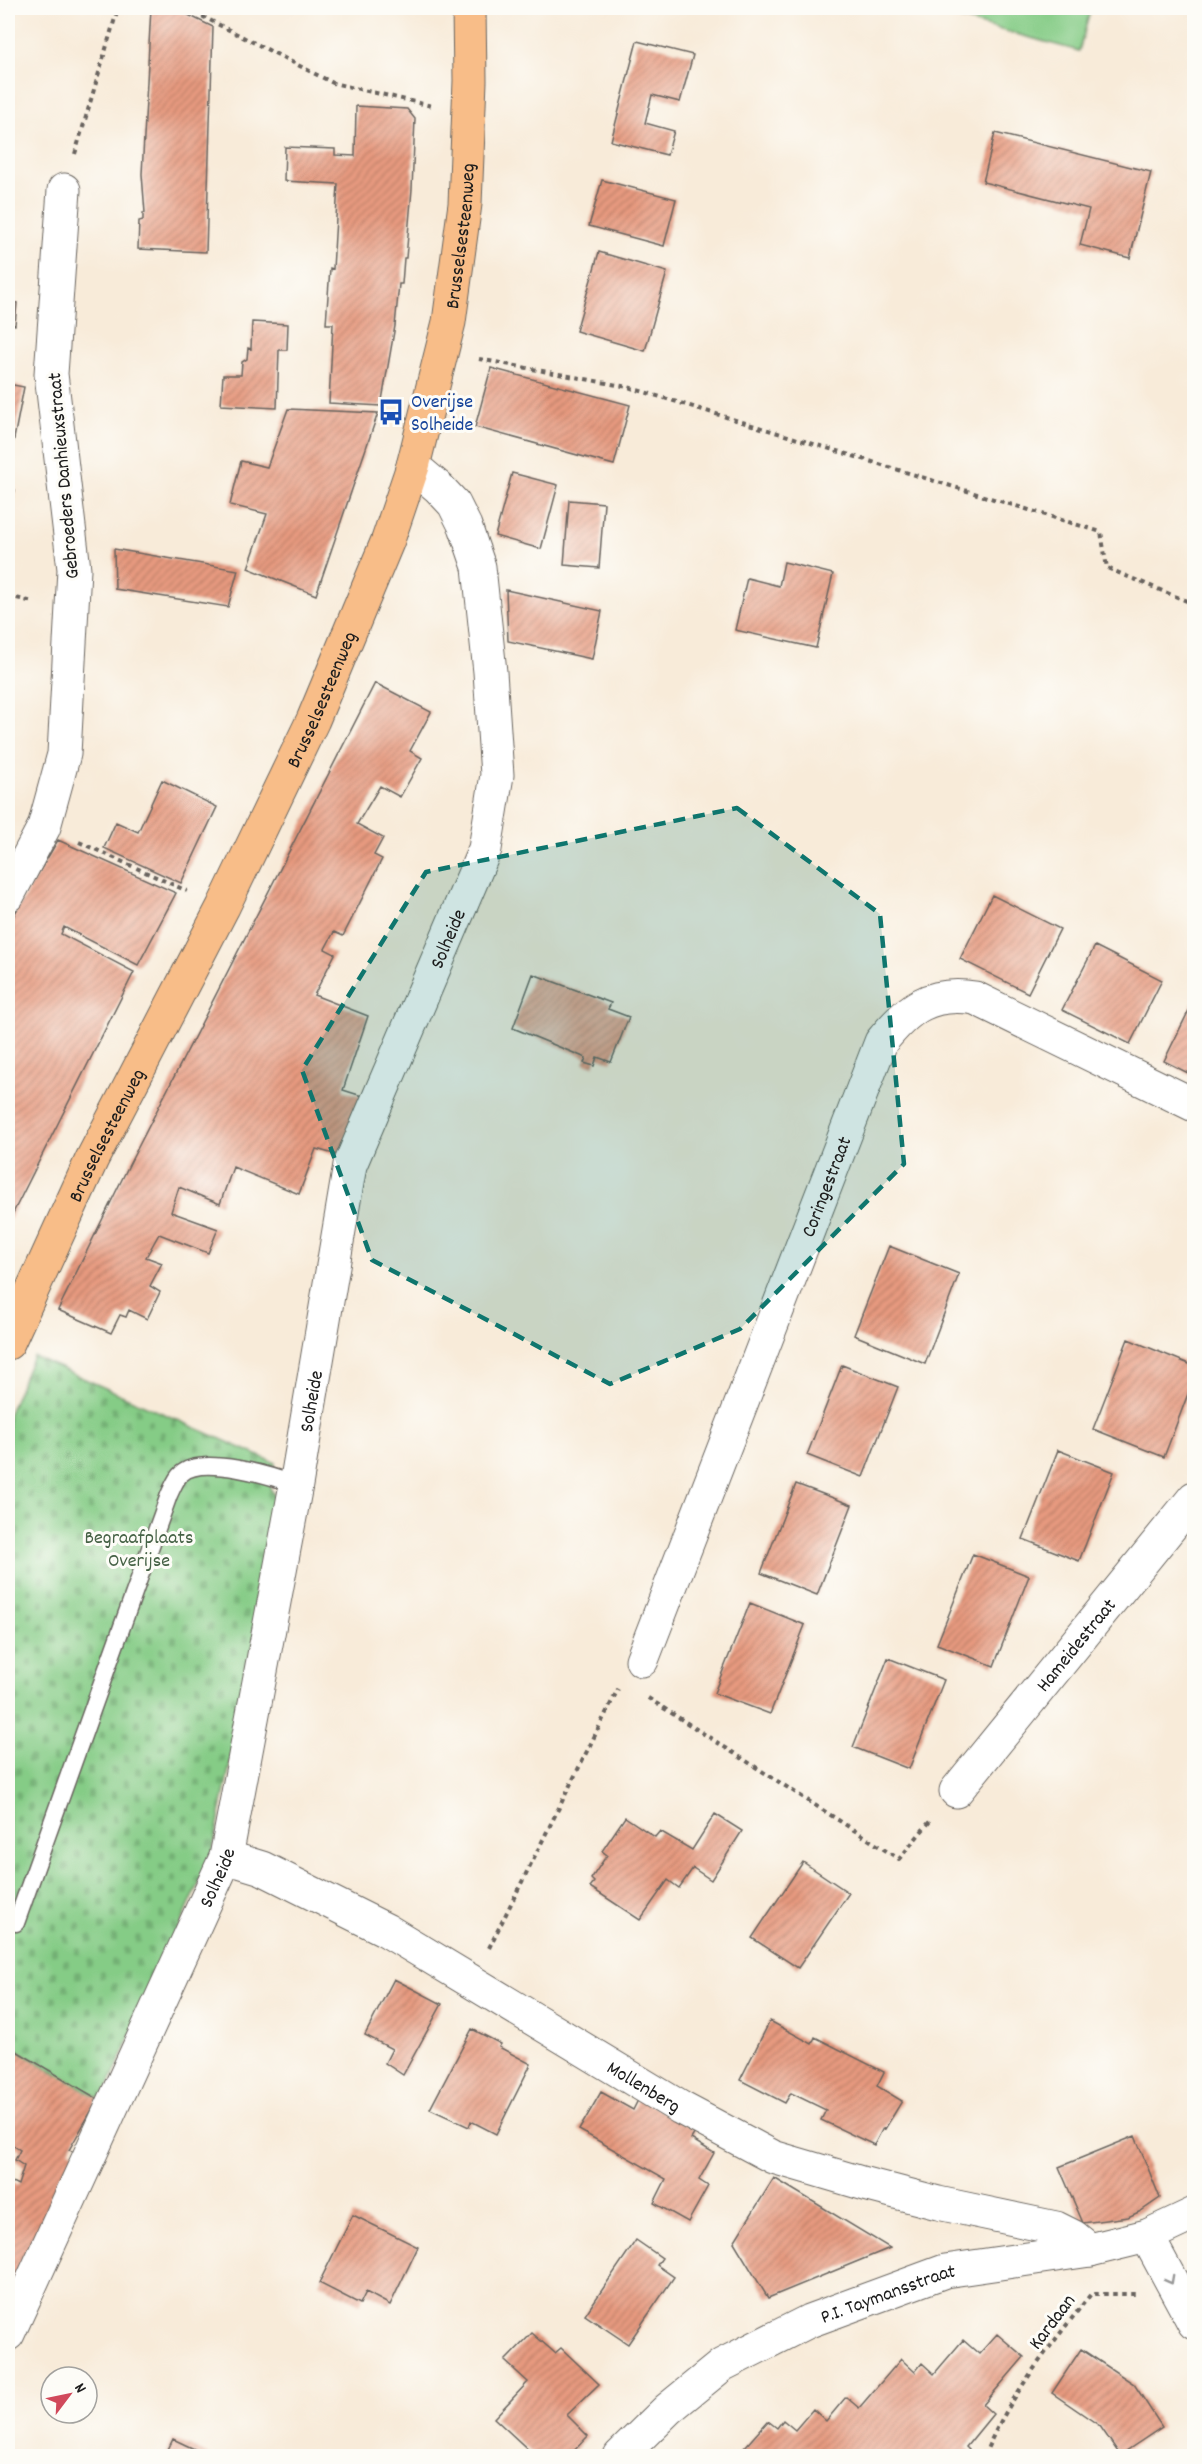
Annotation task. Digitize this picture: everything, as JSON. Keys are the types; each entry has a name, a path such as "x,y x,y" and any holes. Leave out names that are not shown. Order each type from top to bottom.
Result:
{"main road":[{"name":"Brusselsesteenweg","path":"8,1343 92,1159 223,907 313,720 379,566 413,466 449,322 465,204 469,109 469,8"}],"street":[{"name":"Gebroeders Danhieuxstraat","path":"8,895 44,826 64,754 74,569 51,374 64,190"},
{"name":"Solheide","path":"8,2334 226,1857 296,1485 350,1165 485,849 497,775 490,672 478,567 465,526 453,504 439,488 413,466"},
{"name":"Coringestraat","path":"632,1670 881,1042 895,1025 924,1002 941,996 960,995 975,998 1194,1105"},
{"name":"Hameidestraat","path":"956,1791 1194,1498"},
{"name":"Mollenberg","path":"226,1857 262,1868 366,1919 473,1980 681,2108 773,2157 927,2200 1056,2228 1074,2237 1089,2250"},
{"name":"P.I. Taymansstraat","path":"620,2457 668,2409 722,2365 809,2321 945,2271 1089,2250 1147,2236 1194,2214"},
{"path":"1147,2236 1194,2323"}],"lane":[{"path":"16,1923 169,1495 181,1474 197,1466 215,1466 272,1476 296,1485"}],"path":[{"path":"64,190 118,8"},
{"path":"186,8 333,83 426,105 469,109"},
{"path":"442,352 628,387 1101,532 1107,567 1194,604"},
{"path":"44,826 223,907"},
{"path":"473,1980 632,1670 899,1859 956,1791"},
{"name":"Kardaan","path":"984,2457 996,2427 1046,2351 1091,2294 1177,2292"}],"highlighted area":[{"path":"737,808 880,914 904,1164 740,1329 610,1384 372,1260 302,1070 426,872"}],"green space":[{"path":"920,8 1091,8 1079,51"},
{"name":"Begraafplaats Overijse","path":"33,1356 275,1463 270,1488 281,1505 212,1855 102,2100 8,2045 8,1415"}],"building":[{"path":"151,8 174,8 213,27 206,252 138,249 139,221 143,220 143,213 145,213 142,174"},
{"path":"637,41 693,55 680,102 652,95 645,123 674,131 667,155 611,141"},
{"path":"356,106 407,109 415,119 406,258 404,258 402,284 399,284 395,326 381,406 329,403 333,324 326,324 330,268 333,269 338,184 284,181 285,147 335,149 335,155 355,156"},
{"path":"995,133 1151,172 1130,258 1080,245 1089,209 983,182"},
{"path":"602,180 676,199 664,246 589,226"},
{"path":"599,252 667,272 645,351 576,331"},
{"path":"8,279 12,279 10,302 17,303 15,325 8,324"},
{"path":"252,322 288,324 287,350 279,350 277,408 221,405 223,375 241,375 242,362 247,359 248,348 251,349"},
{"path":"491,368 630,405 614,465 475,427"},
{"path":"8,384 24,387 12,449 8,448"},
{"path":"288,409 378,413 316,595 248,568 267,514 230,505 241,461 267,467"},
{"path":"512,473 558,485 541,549 495,536"},
{"path":"8,488 15,490 8,517"},
{"path":"569,500 604,503 599,568 564,565"},
{"path":"114,549 238,570 228,607 115,589"},
{"path":"784,562 833,574 816,648 735,630 747,578 779,586"},
{"path":"506,590 602,611 592,659 508,641"},
{"path":"375,683 431,712 410,751 422,758 400,797 380,786 357,824 383,838 374,855 382,859 343,936 334,932 325,949 335,954 314,995 368,1016 343,1090 362,1096 341,1156 316,1149 299,1194 233,1167 220,1204 179,1187 171,1212 218,1229 208,1253 159,1234 146,1257 162,1263 150,1286 160,1292 147,1319 129,1310 126,1317 120,1315 111,1333 58,1310 129,1165"},
{"path":"162,780 217,807 181,883 104,848 116,822 138,832"},
{"path":"58,840 176,893 138,965 64,927 61,934 134,972 8,1223 8,975 10,971 8,970 8,925"},
{"path":"992,895 1060,929 1028,993 960,959"},
{"path":"1095,946 1162,980 1130,1044 1062,1010"},
{"path":"533,974 611,1003 608,1009 629,1017 611,1062 597,1057 594,1066 584,1063 586,1058 513,1028"},
{"path":"1194,1000 1194,1076 1164,1061"},
{"path":"889,1246 959,1274 925,1364 854,1335"},
{"path":"1128,1339 1194,1366 1194,1378 1164,1457 1093,1429"},
{"path":"842,1365 898,1387 863,1477 807,1455"},
{"path":"1058,1450 1114,1472 1079,1561 1023,1539"},
{"path":"796,1484 852,1505 817,1595 761,1573"},
{"path":"973,1554 1029,1576 994,1666 937,1644"},
{"path":"750,1603 805,1625 770,1714 714,1693"},
{"path":"888,1658 944,1680 909,1769 853,1747"},
{"path":"715,1814 742,1831 711,1880 693,1868 679,1888 668,1880 640,1920 590,1887 594,1882 591,1879 607,1855 602,1851 625,1817 655,1837 660,1831 692,1850"},
{"path":"803,1862 849,1893 798,1968 752,1938"},
{"path":"394,1979 442,2004 403,2075 385,2063 392,2049 365,2035"},
{"path":"770,2021 812,2044 815,2037 884,2072 877,2086 902,2101 874,2145 821,2120 826,2110 791,2093 785,2103 740,2080"},
{"path":"472,2029 501,2044 499,2047 531,2064 496,2134 471,2121 469,2127 430,2109"},
{"path":"8,2046 98,2099 69,2150 81,2154 8,2314 8,2226 10,2220 8,2219 8,2180 18,2185 24,2166 15,2160 20,2150 8,2142"},
{"path":"601,2092 633,2110 639,2098 696,2131 691,2139 714,2153 699,2180 708,2186 688,2222 654,2203 666,2179 579,2130"},
{"path":"1135,2136 1160,2198 1128,2217 1083,2223 1059,2167"},
{"path":"774,2178 890,2248 768,2298 734,2242"},
{"path":"353,2215 418,2247 390,2305 366,2292 360,2304 319,2283"},
{"path":"636,2240 662,2258 657,2265 674,2277 628,2344 585,2315"},
{"path":"532,2333 555,2353 561,2348 599,2384 567,2415 588,2436 569,2456 533,2454 494,2418 528,2382 505,2361"},
{"path":"997,2334 1024,2357 983,2405 993,2414 966,2447 971,2452 967,2456 737,2456 768,2421 777,2428 783,2420 795,2430 813,2409 826,2421 846,2397 859,2408 901,2359 915,2372 922,2363 934,2374 963,2340 979,2354"},
{"path":"1081,2349 1134,2384 1162,2427 1120,2455 1100,2426 1052,2393"},
{"path":"173,2439 209,2456 165,2456"}],"place":[{"name":"Overijse Solheide","path":"391,412"}]}
